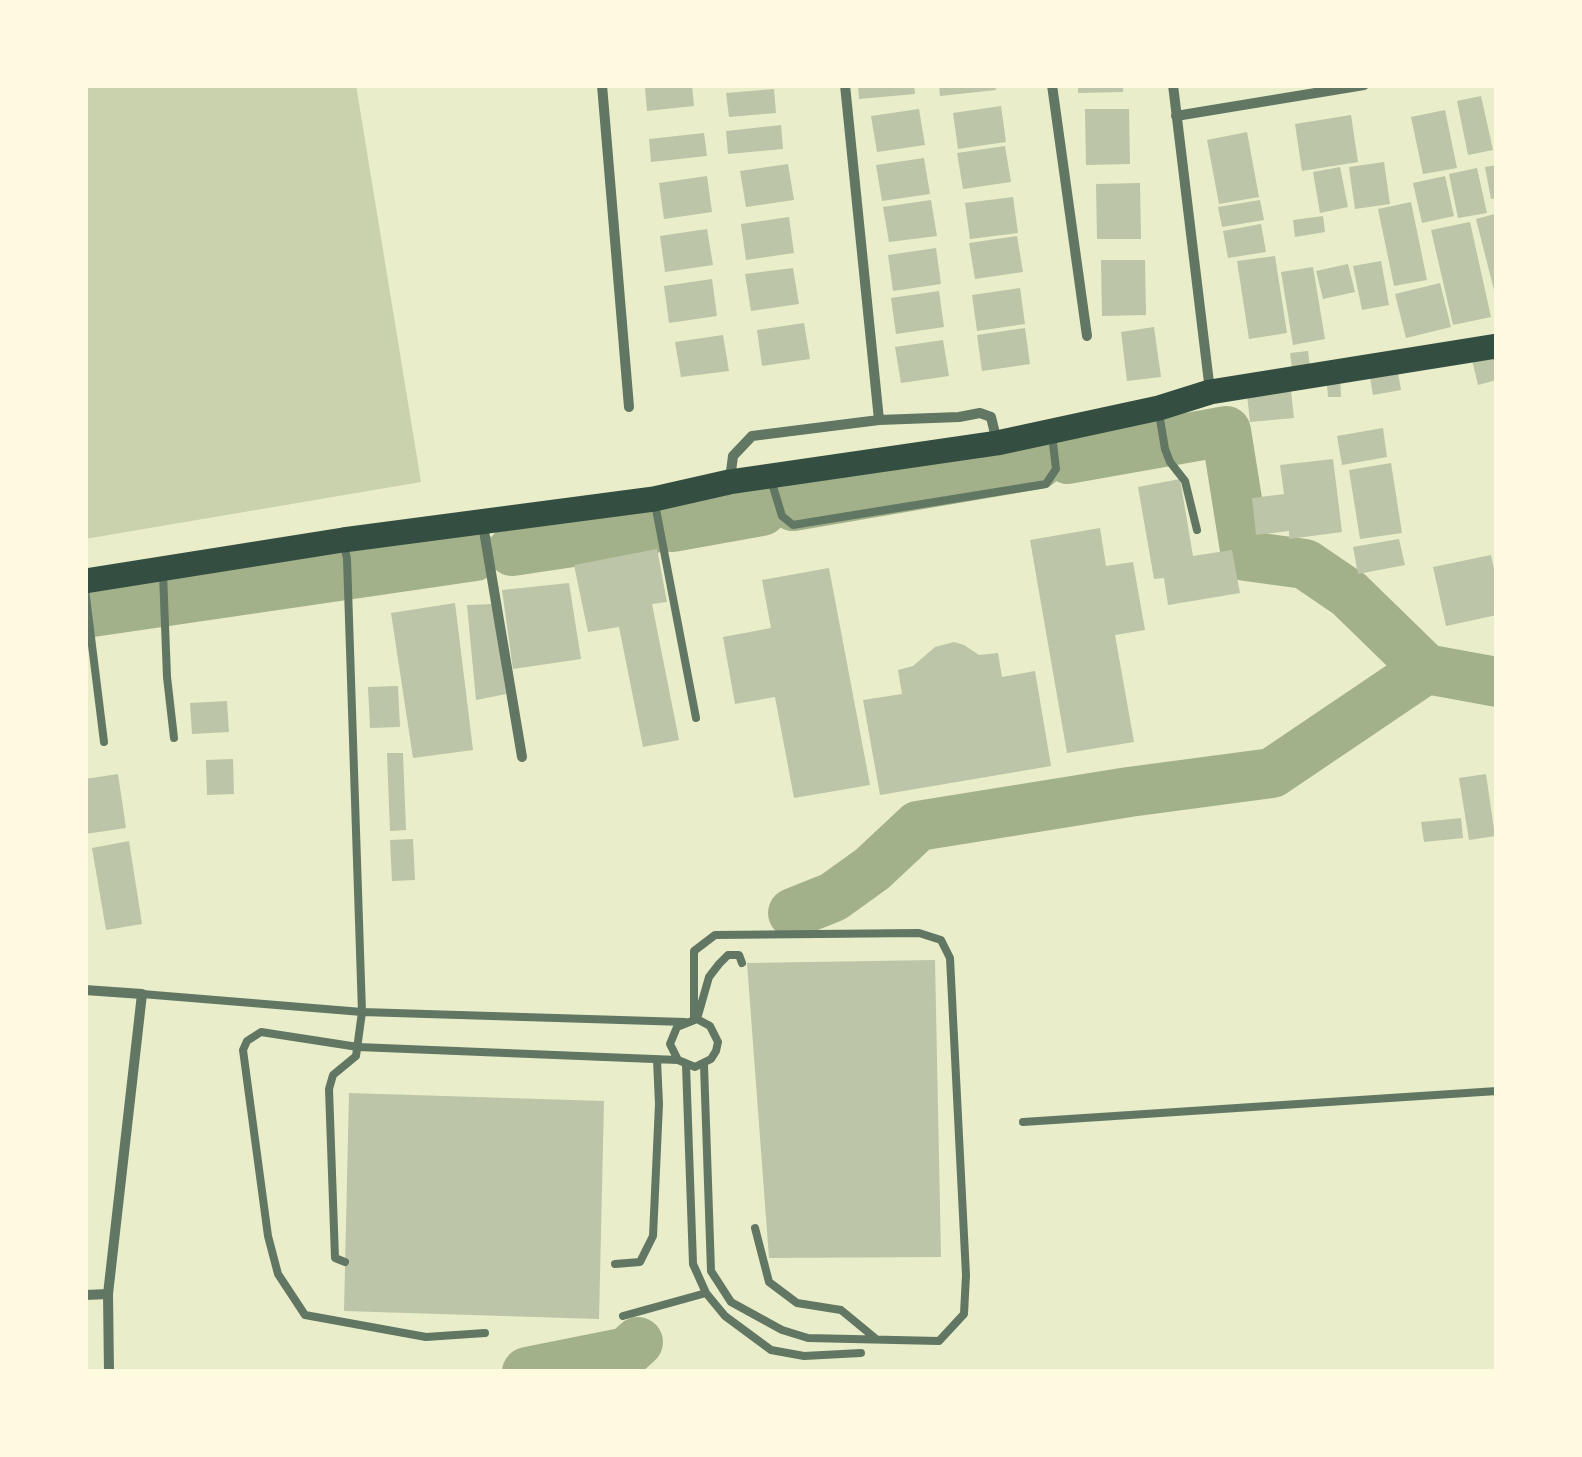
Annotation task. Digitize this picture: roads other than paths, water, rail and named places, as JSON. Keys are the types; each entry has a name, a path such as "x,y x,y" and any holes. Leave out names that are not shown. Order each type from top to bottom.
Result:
{"main road":[{"path":"85,581 163,579 654,499 729,482 998,443 1052,431 1160,418 1210,392 1497,346"}],"street":[{"path":"602,85 629,407"},
{"path":"845,85 879,420"},
{"path":"1052,85 1087,336"},
{"path":"1173,85 1210,392"},
{"path":"1176,116 1364,85"},
{"path":"729,482 733,456 752,436 980,412 991,417 998,443"},
{"path":"483,524 522,757"},
{"path":"85,990 142,994 108,1294 109,1372"},
{"path":"85,1294 108,1294"}],"lane":[{"path":"1160,418 1165,449 1185,481 1197,530"},
{"path":"770,476 782,516 792,525 1046,484 1056,469 1052,431"},
{"path":"654,499 696,718"},
{"path":"345,549 362,1012 353,1060 341,1066 329,1089 335,1258 346,1262"},
{"path":"163,579 174,738"},
{"path":"85,592 104,742"},
{"path":"692,1020 694,951 715,935 919,933 940,940 950,958 966,1275 964,1314 939,1341 808,1338 782,1330 732,1302 711,1271 704,1064"},
{"path":"742,963 739,955 728,955 719,964 692,1020 677,1027 670,1044 682,1063 693,1264 706,1294 771,1350 804,1356 861,1354"},
{"path":"142,994 362,1012 692,1020 710,1026 718,1042 712,1059 704,1064 358,1047 261,1032 247,1042 243,1050 268,1236 278,1274 306,1316 426,1337 485,1333"},
{"path":"614,1264 640,1262 653,1236 657,1060"},
{"path":"1022,1122 1497,1090"},
{"path":"754,1228 768,1282 797,1303 842,1310 875,1338"},
{"path":"623,1316 706,1294"},
{"path":"720,1309 732,1302"}],"waterway":[{"path":"1068,459 1226,431 1246,556 1305,564 1349,594 1426,669 1497,682"},
{"path":"793,506 1038,464"},
{"path":"673,527 762,511"},
{"path":"512,551 646,531"},
{"path":"85,613 475,556"},
{"path":"793,913 833,897 872,869 918,826 1272,773 1426,669"},
{"path":"527,1372 627,1352 638,1342"}]}
